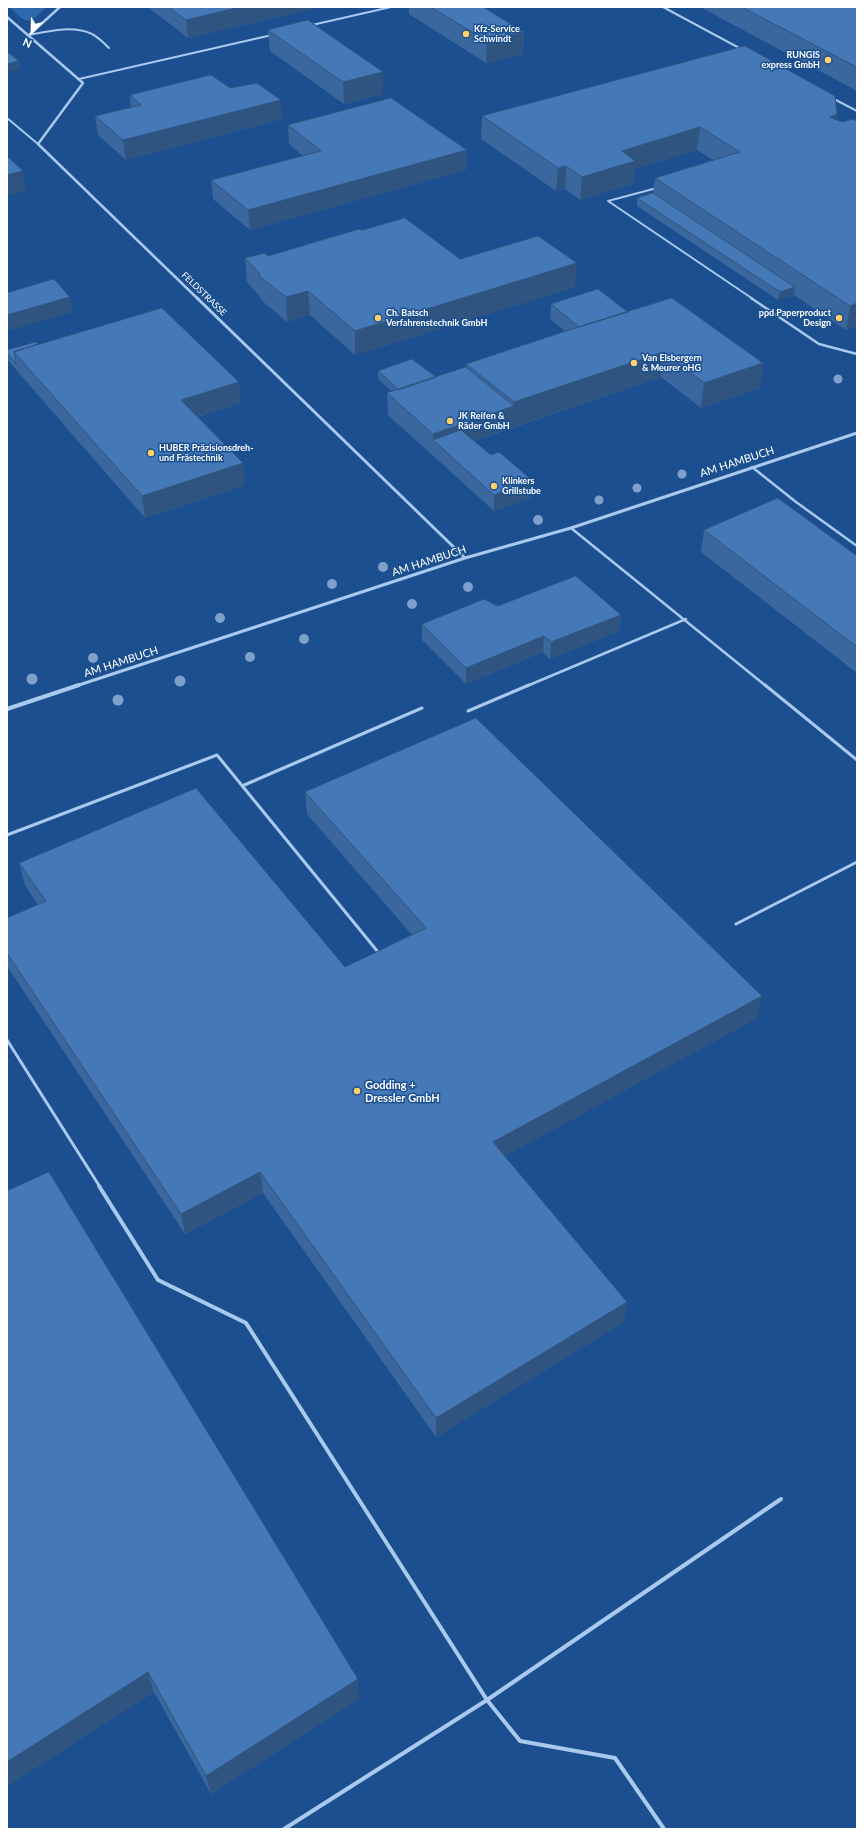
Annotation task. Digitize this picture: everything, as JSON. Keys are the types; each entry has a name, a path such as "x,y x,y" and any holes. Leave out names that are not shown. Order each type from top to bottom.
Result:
{"street":[{"path":"29,35 60,7"},
{"path":"7,17 83,83 38,144"},
{"name":"FELDSTRASSE","path":"38,144 466,558"},
{"name":"AM HAMBUCH","path":"7,709 466,558 571,528 857,433"}],"lane":[{"path":"307,26 391,7"},
{"path":"663,7 745,51"},
{"path":"29,35 45,32 77,32 92,34 109,48"},
{"path":"78,79 277,33"},
{"path":"829,96 857,111"},
{"path":"7,118 38,144"},
{"path":"661,187 608,201 819,344 857,354"},
{"path":"752,467 796,502 857,546"},
{"path":"571,528 857,760"},
{"path":"468,711 686,620"},
{"path":"242,786 422,708"},
{"path":"7,835 217,755 378,952"},
{"path":"736,924 857,862"},
{"path":"7,1040 158,1280 246,1323 487,1700 520,1741 615,1758 664,1829"},
{"path":"284,1829 487,1700 781,1499"}],"shaded area":[{"path":"9,7 46,7 35,18 28,20 20,17"}],"building":[{"path":"169,7 241,7 186,20"},
{"path":"431,7 483,7 524,32 487,41"},
{"path":"742,7 857,7 857,67"},
{"path":"308,20 383,72 343,82 268,30"},
{"path":"745,46 835,96 837,114 830,117 842,122 853,119 857,121 857,303 850,306 655,178 740,152 700,127 622,151 635,161 582,177 566,166 558,168 482,116"},
{"path":"7,53 9,53 19,61 7,64"},
{"path":"211,75 230,88 257,83 281,100 123,140 95,116 141,105 130,95"},
{"path":"391,98 467,150 248,210 211,180 321,151 288,125"},
{"path":"7,156 23,171 7,175"},
{"path":"653,193 795,287 780,292 637,198"},
{"path":"405,218 460,259 538,236 577,263 355,331 308,291 286,297 259,276 260,274 245,258 264,253 268,256 359,229 362,230"},
{"path":"54,279 70,297 7,315 7,293"},
{"path":"598,289 628,312 579,327 551,304"},
{"path":"672,298 763,363 704,383 664,352 514,402 466,364 587,324"},
{"name":"HUBER Präzisionsdreh- und Frästechnik","path":"162,308 239,382 181,400 243,463 142,496 14,352"},
{"path":"36,342 38,344 14,352 16,364 7,353 7,350"},
{"path":"412,359 436,377 399,390 378,371"},
{"path":"466,367 514,406 433,434 387,393"},
{"path":"461,430 491,455 499,452 533,481 494,495 433,440"},
{"path":"778,498 857,556 857,647 704,530"},
{"path":"576,576 621,615 551,642 544,636 466,668 422,624 484,599 497,606"},
{"name":"Godding + Dressler GmbH","path":"476,718 762,996 493,1142 627,1302 436,1418 260,1172 181,1214 7,953 7,918 46,901 19,863 196,788 345,967 426,928 305,792"},
{"path":"49,1172 358,1679 206,1776 148,1672 7,1762 7,1191"}],"place":[{"name":"Kfz-Service Schwindt","path":"466,34"},
{"name":"RUNGIS express GmbH","path":"828,60"},
{"name":"Ch. Batsch Verfahrenstechnik GmbH","path":"378,318"},
{"name":"ppd Paperproduct Design","path":"839,318"},
{"name":"Van Elsbergern & Meurer oHG","path":"634,363"},
{"name":"JK Reifen & Räder GmbH","path":"450,421"},
{"name":"HUBER Präzisionsdreh- und Frästechnik","path":"151,453"},
{"name":"Klinkers Grillstube","path":"494,486"},
{"name":"Godding + Dressler GmbH","path":"357,1091"}]}
